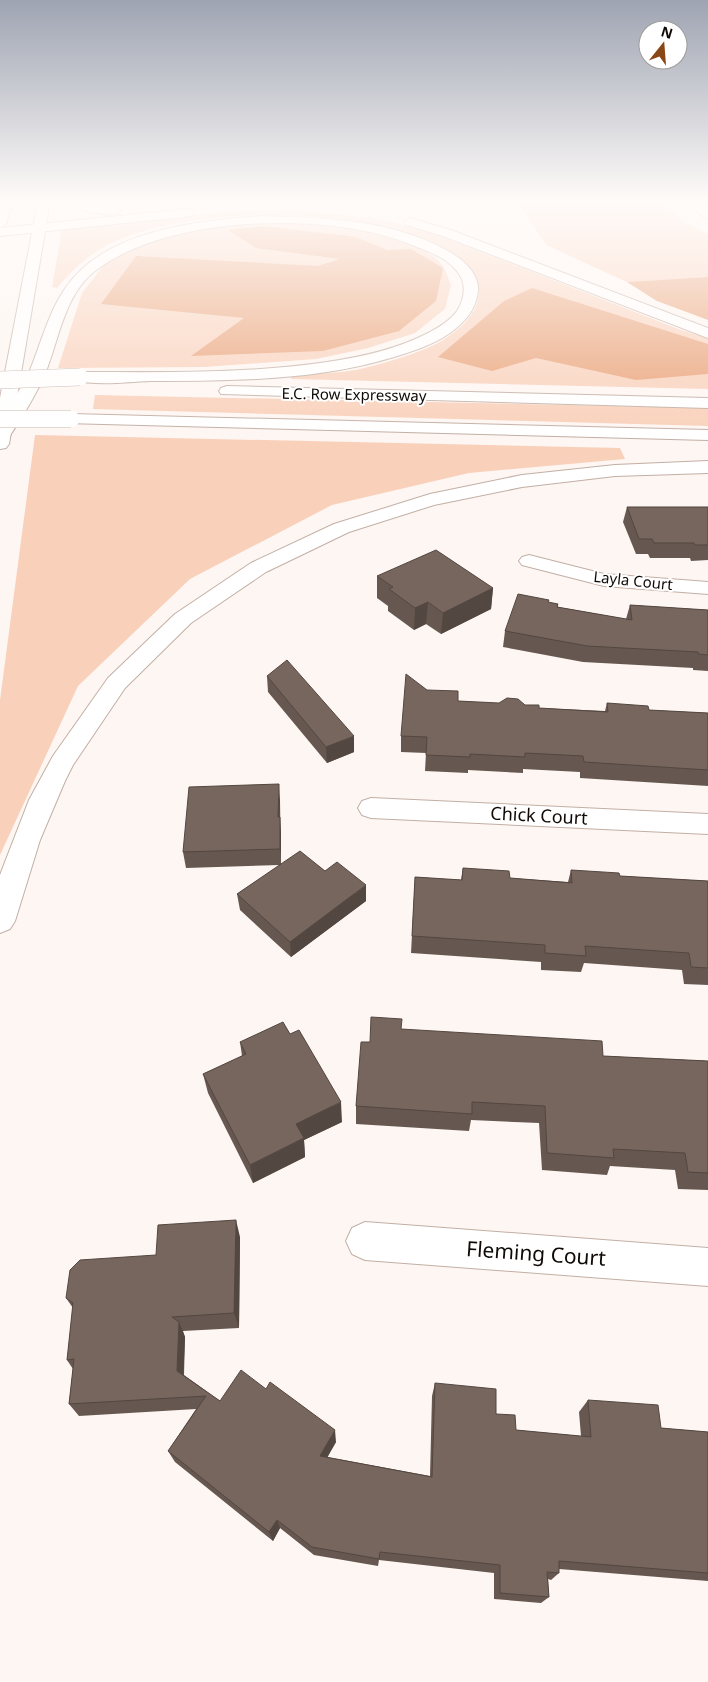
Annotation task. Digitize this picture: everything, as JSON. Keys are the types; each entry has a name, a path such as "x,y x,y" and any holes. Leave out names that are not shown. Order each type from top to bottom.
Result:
{"main road":[{"path":"1,440 30,280"},
{"path":"1,440 36,374 59,312 77,280"},
{"path":"0,380 80,383 272,372 346,364 405,350 446,329 460,317 468,305 472,294 469,280"},
{"path":"571,280 708,333"},
{"name":"E.C. Row Expressway","path":"0,385 80,383 708,403"},
{"name":"E.C. Row Expressway","path":"0,419 71,419 708,435"},
{"path":"0,920 27,835 44,796 63,761 90,719 119,682 153,646 192,612 228,586 316,537 406,506 457,492 567,474 708,466"},
{"name":"Layla Court","path":"529,560 604,580 708,588"},
{"name":"Chick Court","path":"371,808 708,824"},
{"name":"Fleming Court","path":"365,1241 708,1267"}],"shaded area":[{"path":"53,280 63,280 57,288 52,287"},
{"path":"92,280 449,280 451,285 445,309 415,333 368,348 316,359 204,367 58,368 82,293"},
{"path":"118,280 440,280 436,301 399,331 323,351 191,356 244,318 101,304"},
{"path":"476,280 554,280 681,330 708,338 708,389 291,379 292,375 352,371 428,348 446,338 471,315 477,303"},
{"path":"624,280 654,280 646,281 657,301"},
{"path":"708,280 708,320 657,301 627,282"},
{"path":"532,288 708,344 708,374 636,380 536,358 492,371 438,357 504,301"},
{"path":"95,395 708,408 708,426 93,409"},
{"path":"35,435 620,448 625,459 469,473 332,505 190,579 78,686 0,855 0,700"}],"building":[{"path":"627,507 708,507 708,545 654,543 652,539 639,539"},
{"path":"436,550 493,588 443,613 428,602 415,608 389,589 393,587 377,576"},
{"path":"518,594 549,600 548,602 558,604 557,607 632,620 630,605 708,610 708,655 698,654 698,652 587,646 505,631"},
{"path":"287,660 354,736 326,747 267,676"},
{"path":"406,674 427,690 458,691 458,701 499,703 507,698 518,699 525,705 539,705 539,708 608,712 607,703 648,706 649,710 708,713 708,770 584,762 583,756 525,753 525,757 470,754 470,757 426,755 427,737 401,736"},
{"path":"279,784 278,817 280,817 280,849 183,852 189,787"},
{"path":"300,851 325,871 337,862 366,885 290,942 237,894"},
{"path":"463,868 509,871 510,878 572,883 571,870 619,873 620,876 708,881 708,968 691,967 689,953 585,946 586,956 545,953 545,945 412,936 415,877 462,880"},
{"path":"371,1017 402,1019 401,1029 602,1041 603,1056 708,1061 708,1173 688,1172 685,1153 613,1149 614,1158 547,1153 545,1106 472,1102 472,1114 356,1106 361,1042 370,1042"},
{"path":"283,1022 290,1034 299,1030 341,1102 296,1124 304,1138 250,1165 203,1074 246,1054 240,1042"},
{"path":"236,1220 234,1313 172,1317 179,1322 177,1371 220,1401 241,1370 266,1389 270,1382 335,1430 320,1456 432,1477 435,1383 496,1389 496,1414 515,1415 516,1430 591,1437 588,1400 658,1405 661,1428 708,1432 708,1573 559,1561 559,1573 547,1572 549,1597 500,1593 500,1565 380,1552 379,1559 312,1547 277,1520 269,1532 168,1451 206,1396 69,1404 74,1359 67,1360 73,1303 66,1298 70,1270 80,1260 156,1255 158,1225"}]}
